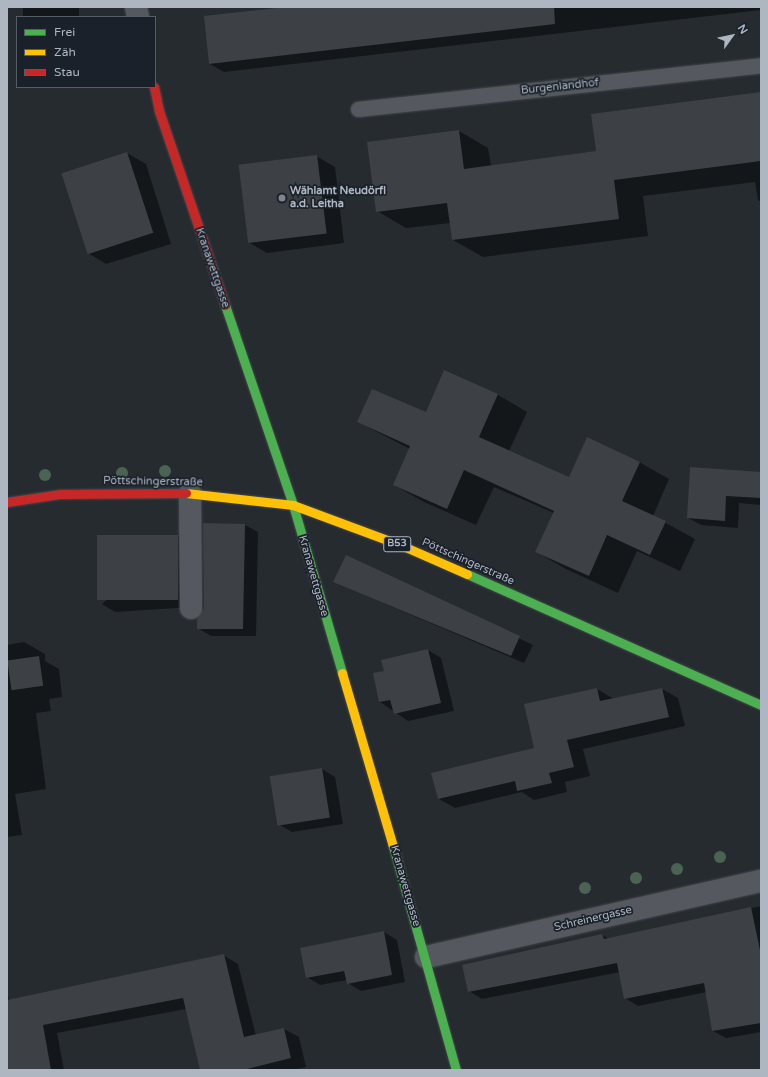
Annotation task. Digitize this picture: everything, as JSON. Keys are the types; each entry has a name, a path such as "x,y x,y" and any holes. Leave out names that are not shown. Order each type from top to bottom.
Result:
{"street":[{"name":"Kranawettgasse","path":"154,88 159,111 293,505 426,957 456,1070"},
{"name":"Pöttschingerstraße","path":"7,502 60,494 190,493 293,505 403,546 761,705"},
{"path":"190,493 190,608"},
{"name":"Schreinergasse","path":"426,957 761,881"}],"lane":[{"name":"Burgenlandhof","path":"358,109 761,65"}],"building":[{"path":"285,7 554,7 555,24 209,64 204,16"},
{"path":"761,92 761,161 614,180 619,219 452,240 447,203 376,212 367,142 459,130 464,169 596,151 591,114"},
{"path":"127,152 153,233 88,254 61,173"},
{"name":"Wählamt Neudörfl a.d. Leitha","path":"317,155 327,233 248,243 239,165"},
{"path":"444,370 498,394 479,437 569,477 587,437 640,462 622,501 666,521 650,555 607,535 589,576 535,552 554,511 464,470 447,509 393,485 410,446 357,422 372,389 426,412"},
{"path":"690,467 761,472 761,498 726,496 725,521 687,518"},
{"path":"203,523 245,524 243,629 197,629 197,619 204,608"},
{"path":"97,535 178,535 178,600 97,600"},
{"path":"346,555 520,636 511,656 333,582"},
{"path":"428,649 441,703 394,714 390,700 379,702 373,673 384,671 381,660"},
{"path":"39,656 43,686 11,690 7,660"},
{"path":"597,688 600,701 662,688 669,717 567,740 574,767 549,773 552,783 517,791 515,781 438,799 431,773 534,748 524,704"},
{"path":"322,768 330,817 277,826 270,776"},
{"path":"751,907 761,955 761,1023 712,1031 704,983 624,999 617,963 468,992 462,965 602,934 604,939"},
{"path":"384,931 392,975 347,984 344,971 306,978 300,948"},
{"path":"224,954 244,1037 284,1028 291,1058 243,1070 200,1070 183,998 43,1025 51,1070 7,1070 7,1000"}],"traffic: fast":[{"path":"225,305 293,505 342,673"},
{"path":"467,574 761,705"},
{"path":"393,846 456,1070"}],"traffic: slow":[{"path":"186,493 293,505 403,546 467,574"},
{"path":"342,673 393,846"}],"traffic: jam":[{"path":"154,88 159,111 225,305"},
{"path":"7,502 60,494 186,493"}],"place":[{"name":"Wählamt Neudörfl a.d. Leitha","path":"282,198"}]}
